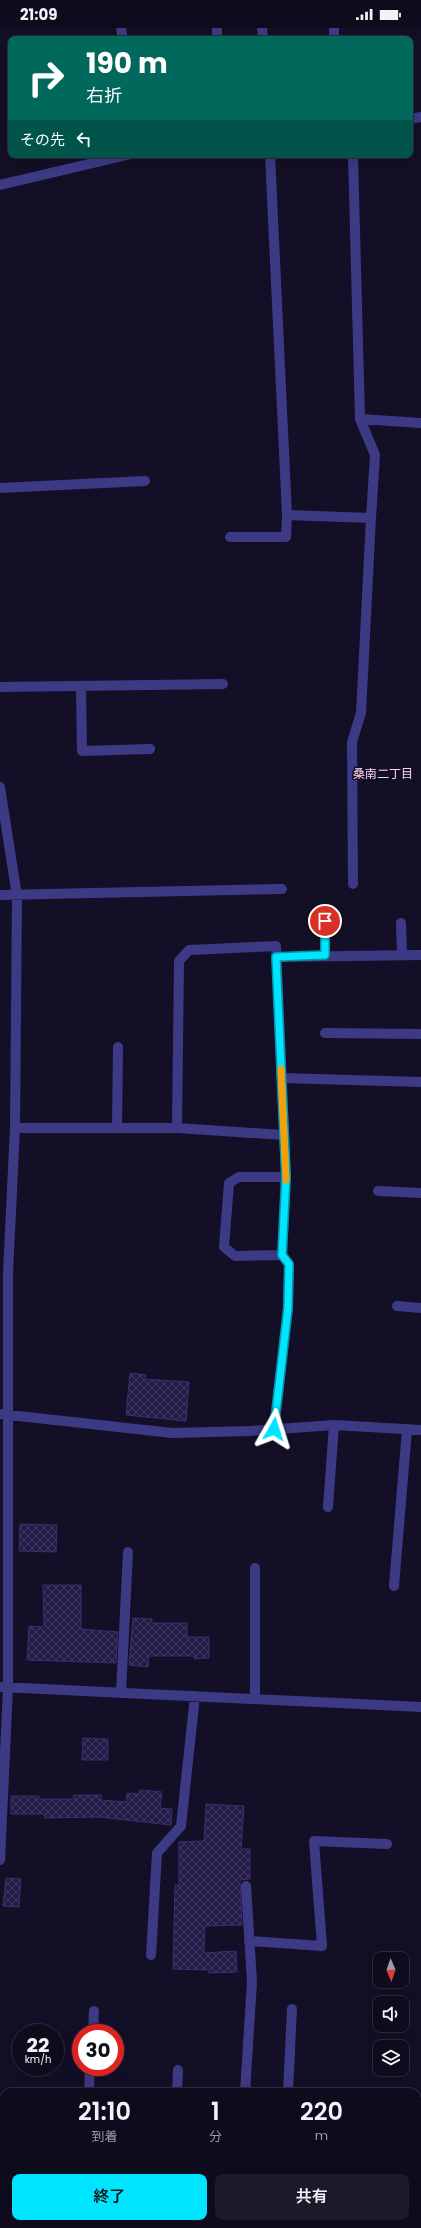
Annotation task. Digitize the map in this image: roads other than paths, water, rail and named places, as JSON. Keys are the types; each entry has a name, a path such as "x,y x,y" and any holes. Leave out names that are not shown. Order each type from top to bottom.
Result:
{"street":[{"path":"0,185 114,158"},
{"path":"230,537 286,537 287,515 270,158"},
{"path":"353,158 360,419 375,455 361,713 352,742 353,884"},
{"path":"360,419 421,422"},
{"path":"0,488 145,481"},
{"path":"287,515 371,518"},
{"path":"0,687 222,684"},
{"path":"80,686 82,751 150,749"},
{"path":"0,787 17,896 15,1128 8,1273 4,1415 4,1687 0,1860"},
{"path":"0,895 17,896 282,890"},
{"path":"325,921 325,955"},
{"path":"402,923 402,955"},
{"path":"177,1128 179,961 189,950 276,946 283,1136 286,1177 282,1255 289,1264 288,1308 274,1429"},
{"path":"276,957 325,955 421,955"},
{"path":"325,1033 421,1034"},
{"path":"117,1128 118,1046"},
{"path":"281,1078 421,1082"},
{"path":"15,1128 177,1128 283,1136"},
{"path":"282,1255 235,1256 224,1247 228,1183 239,1177 286,1177"},
{"path":"378,1191 421,1193"},
{"path":"397,1306 421,1308"},
{"path":"4,1415 172,1432 334,1426 421,1430"},
{"path":"328,1507 334,1426"},
{"path":"394,1586 407,1430"},
{"path":"121,1693 128,1552"},
{"path":"255,1568 255,1699"},
{"path":"4,1687 421,1707"},
{"path":"151,1955 157,1853 181,1826 195,1696"},
{"path":"249,1941 322,1946 314,1841 387,1844"},
{"path":"245,2088 252,1982 246,1886"},
{"path":"288,2088 292,2010"},
{"path":"93,2024 94,2011"},
{"path":"177,2088 178,2070"},
{"path":"89,2088 90,2076"}],"district":[{"name":"桑南二丁目","path":"383,773"}]}
